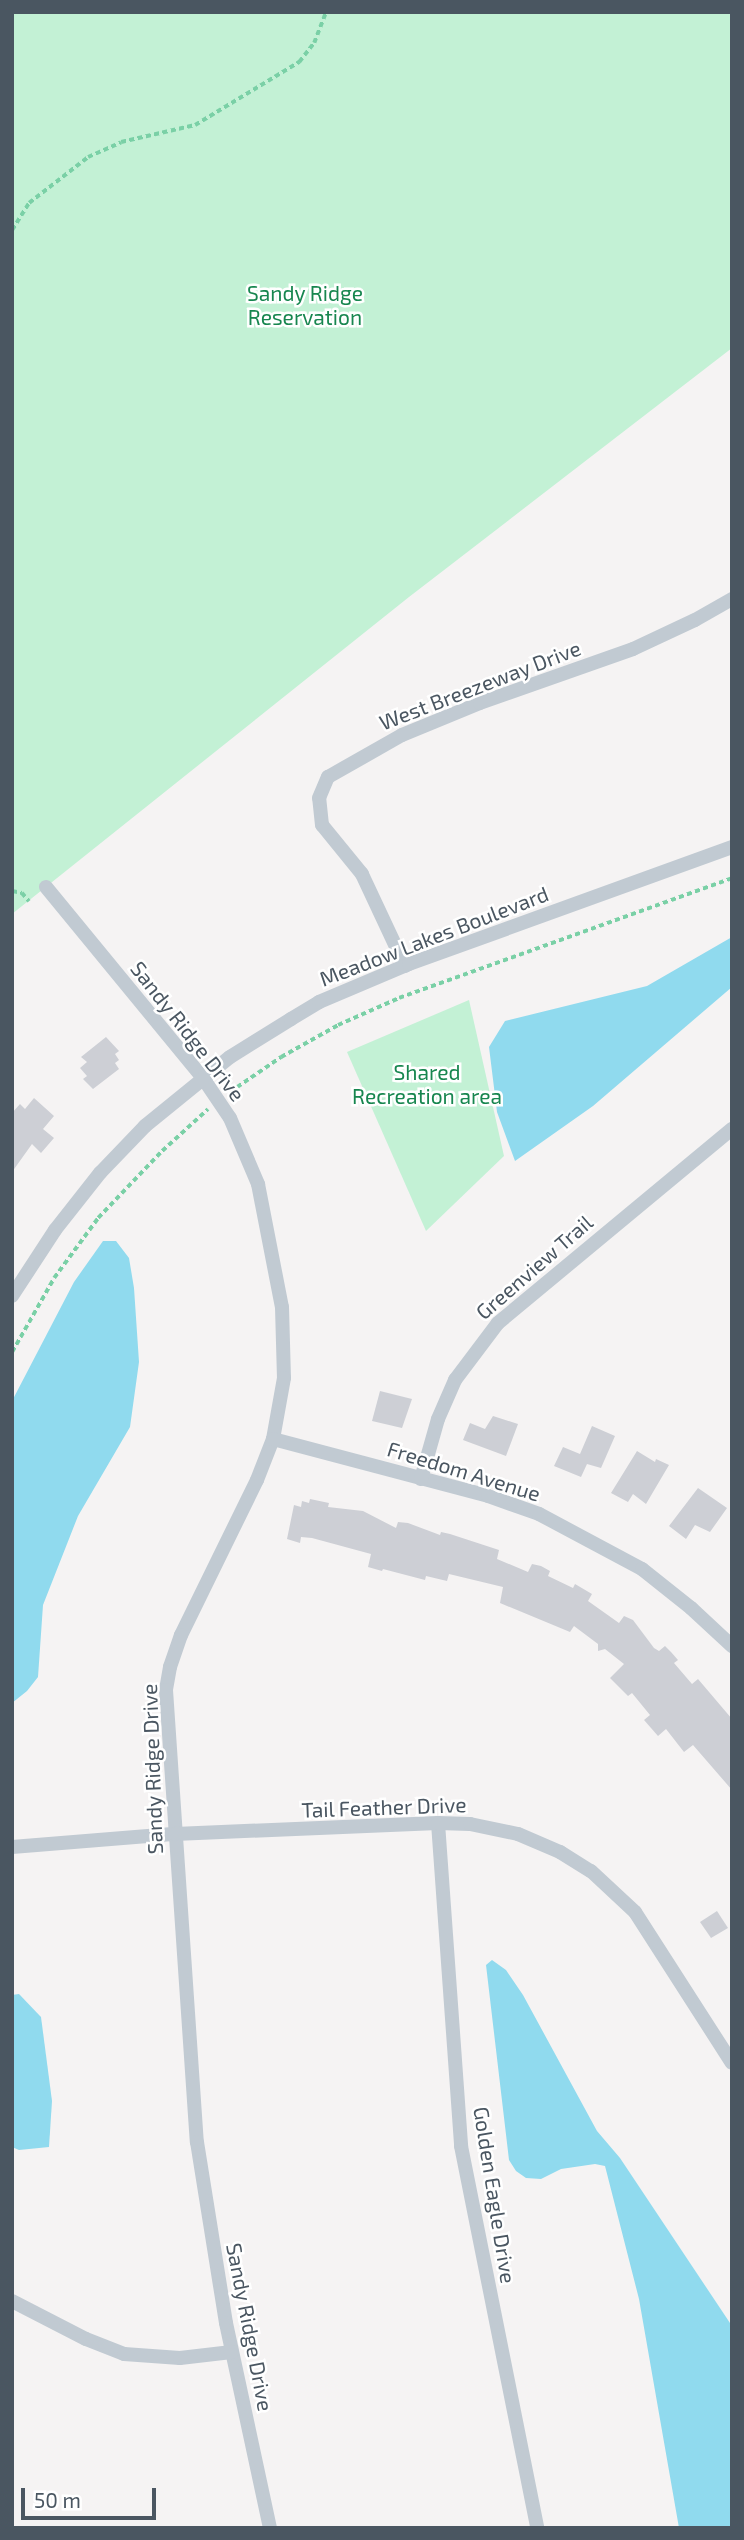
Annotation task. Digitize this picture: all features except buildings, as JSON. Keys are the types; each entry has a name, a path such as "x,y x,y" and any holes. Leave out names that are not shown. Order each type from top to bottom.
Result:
{"street":[{"name":"West Breezeway Drive","path":"405,966 369,888 318,817 319,798 328,777 402,735 480,703 634,649 732,599"},
{"name":"Meadow Lakes Boulevard","path":"12,1296 36,1257 100,1173 145,1126 240,1051 319,1002 405,966 732,847"},
{"name":"Sandy Ridge Drive","path":"46,887 219,1100 253,1168 282,1307 284,1378 273,1439 247,1500 181,1635 170,1667 167,1712 197,2142 232,2352 270,2528"},
{"name":"Greenview Trail","path":"421,1479 438,1419 455,1380 498,1323 732,1129"},
{"name":"Freedom Avenue","path":"273,1439 513,1504 615,1552 662,1584 732,1646"},
{"name":"Tail Feather Drive","path":"12,1847 174,1834 438,1823 484,1826 537,1840 575,1861 610,1887 650,1931 732,2063"},
{"name":"Golden Eagle Drive","path":"438,1823 461,2146 537,2528"},
{"path":"12,2301 86,2339 124,2354 180,2358 232,2352"}],"path":[{"path":"12,230 29,203 88,156 121,142 195,125 299,62 314,43 326,12"},
{"path":"12,1352 54,1278 98,1218 162,1151 219,1100 293,1051 338,1025 393,1001 732,878"},
{"path":"12,891 22,893 29,901"}],"green space":[{"name":"Sandy Ridge Reservation","path":"12,12 732,12 732,348 409,597 12,914"},
{"name":"Shared Recreation area","path":"469,1000 504,1156 426,1231 347,1052"}],"water":[{"path":"732,937 732,987 593,1106 515,1161 497,1112 489,1047 505,1021 647,986"},
{"path":"103,1241 116,1241 129,1258 134,1288 139,1362 130,1427 78,1516 43,1605 38,1677 27,1691 12,1703 12,1401 74,1282"},
{"path":"492,1960 506,1970 523,1995 597,2131 620,2158 732,2326 732,2525 727,2528 679,2528 639,2299 605,2166 595,2164 561,2169 541,2179 526,2178 516,2171 509,2160 486,1965"},
{"path":"19,1994 41,2017 52,2101 49,2147 19,2150 12,2147 12,1995"}]}
